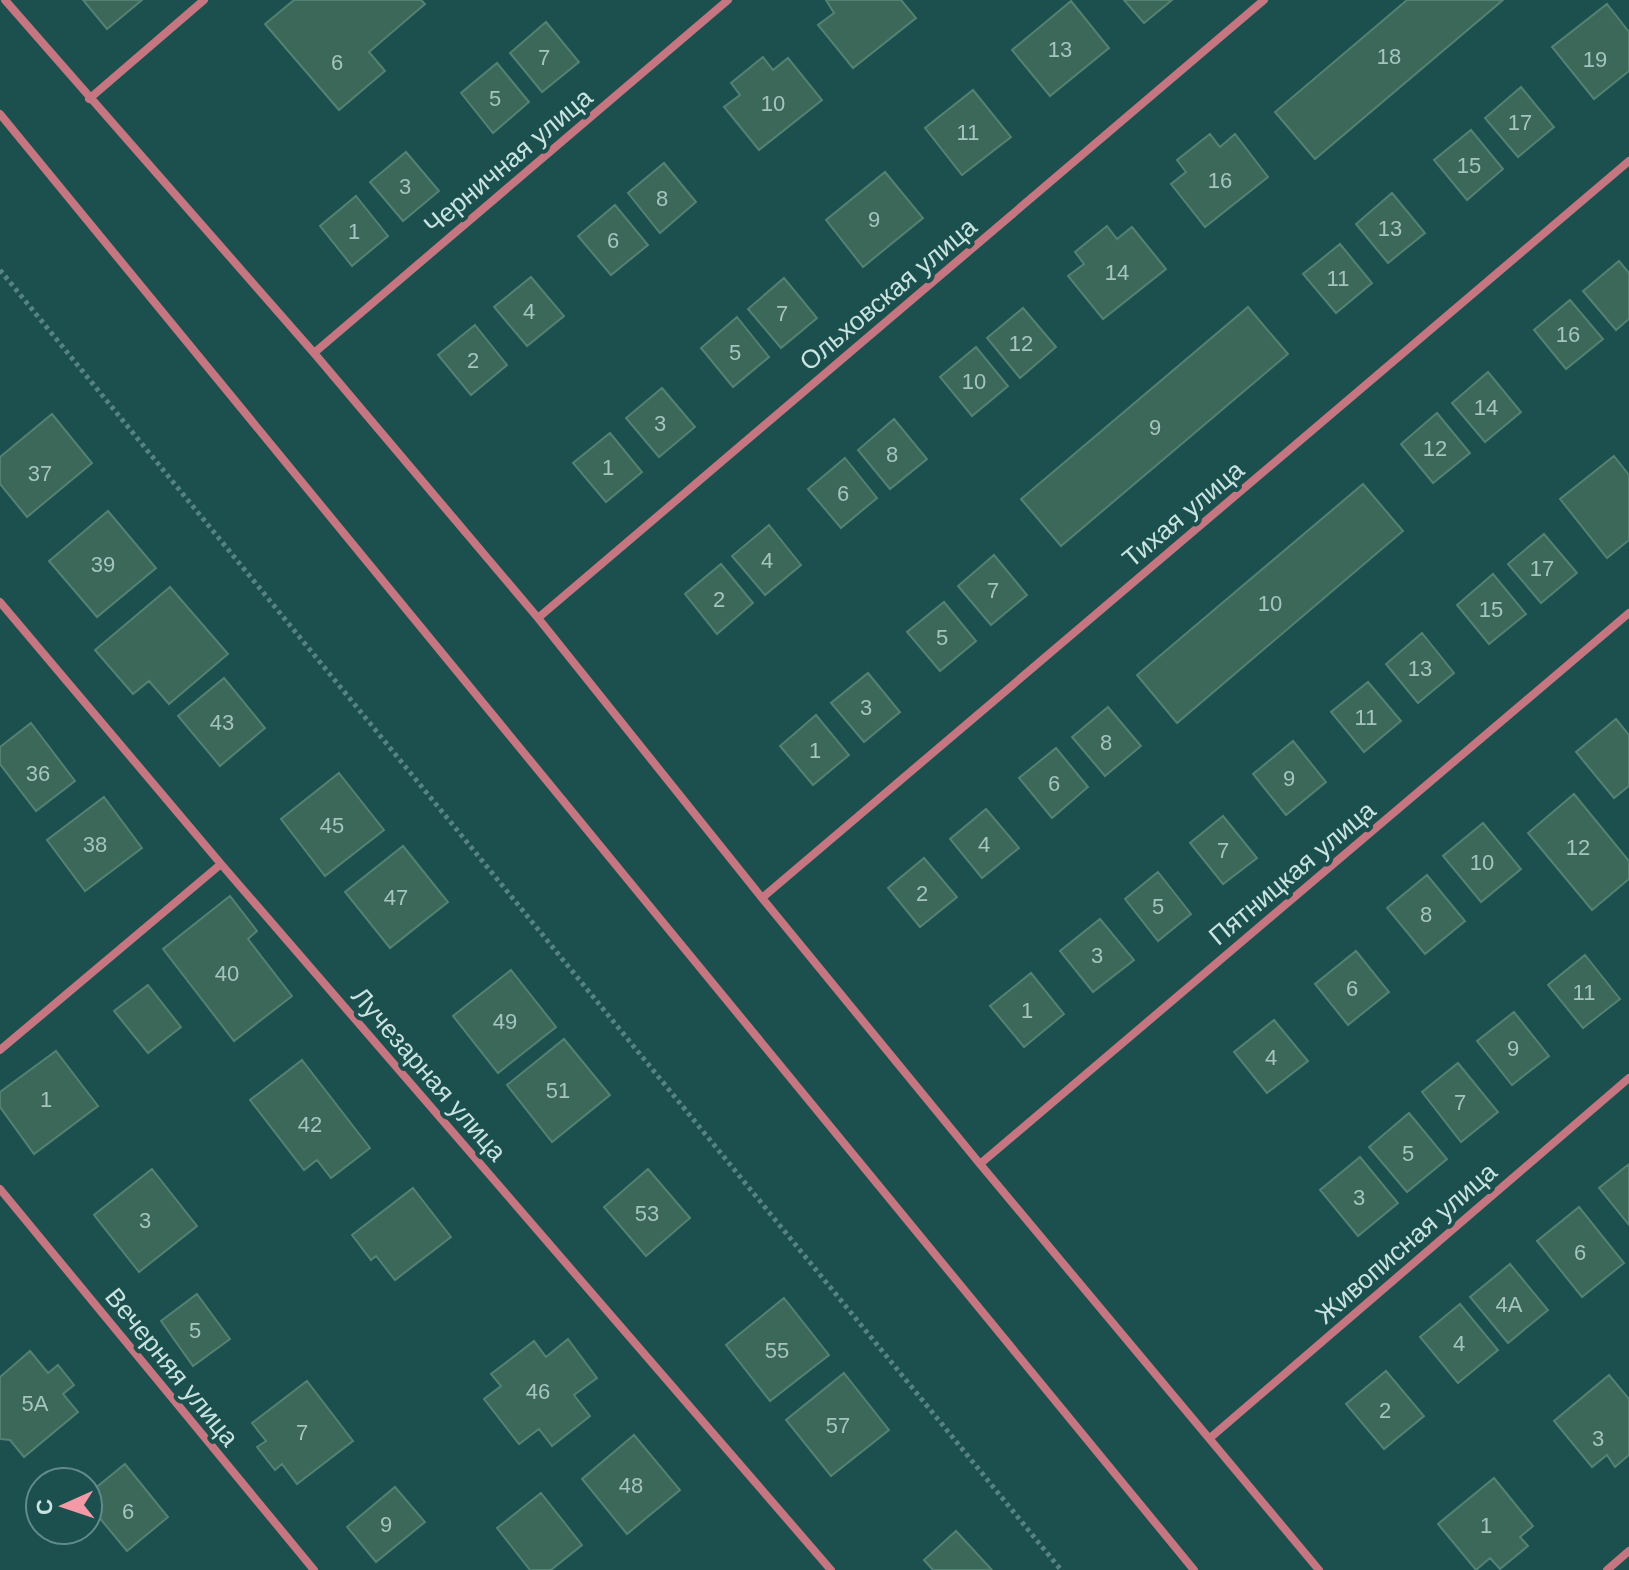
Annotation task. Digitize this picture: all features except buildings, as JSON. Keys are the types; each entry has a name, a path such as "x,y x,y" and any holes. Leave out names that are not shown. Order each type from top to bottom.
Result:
{"street":[{"path":"5,0 314,353 538,618 980,1164 1319,1570"},
{"path":"89,99 204,0"},
{"name":"Черничная улица","path":"314,353 728,0"},
{"name":"Ольховская улица","path":"538,618 1264,0"},
{"path":"0,114 1194,1570"},
{"name":"Тихая улица","path":"762,898 1629,161"},
{"name":"Лучезарная улица","path":"0,602 221,864 831,1570"},
{"name":"Пятницкая улица","path":"980,1164 1629,613"},
{"path":"0,1050 221,864"},
{"name":"Живописная улица","path":"1210,1438 1629,1078"},
{"name":"Вечерняя улица","path":"0,1189 314,1570"},
{"path":"1607,1570 1629,1551"}],"path":[{"path":"0,270 1061,1570"}]}
